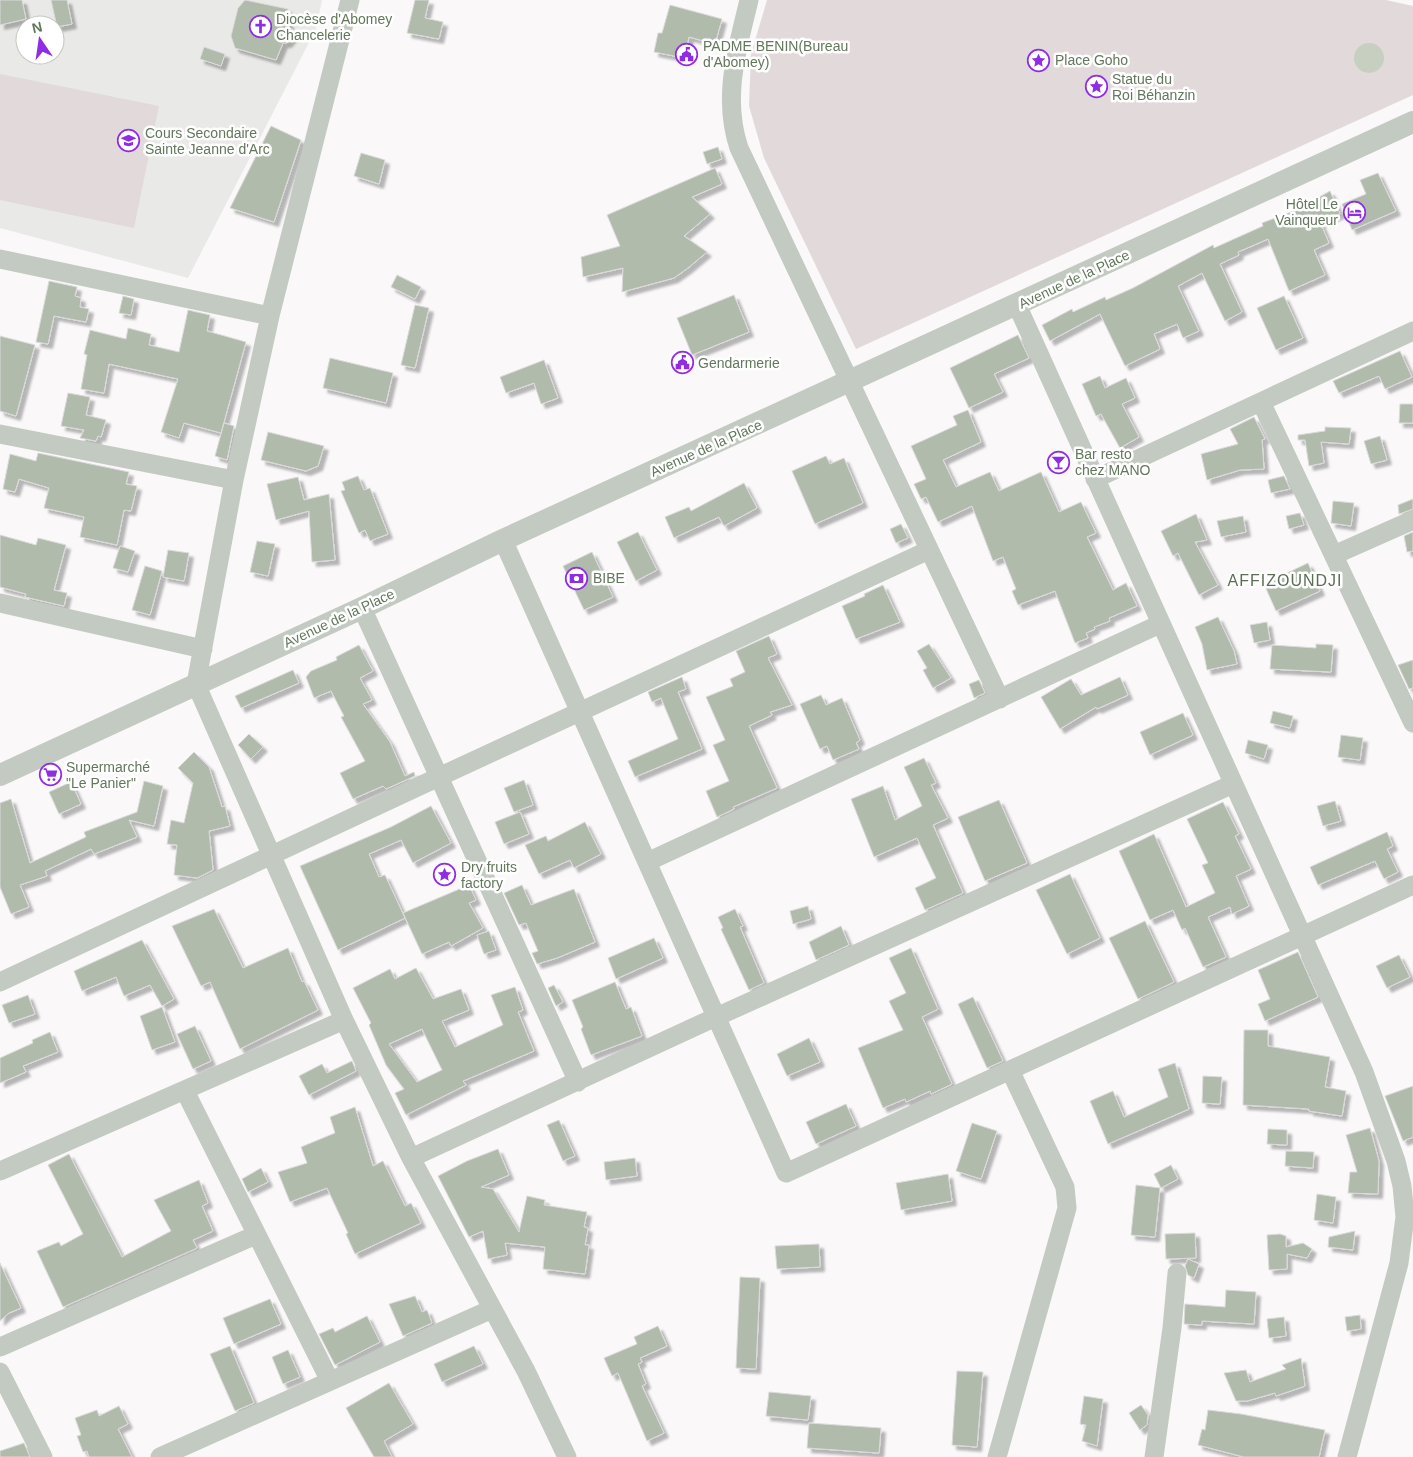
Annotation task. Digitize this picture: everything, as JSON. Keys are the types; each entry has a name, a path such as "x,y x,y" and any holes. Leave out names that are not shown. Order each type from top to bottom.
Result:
{"street":[{"path":"350,0 270,316 234,480 196,684 344,1020 412,1158 526,1371 566,1457"},
{"path":"749,0 731,89 730,113 735,137 1000,699"},
{"name":"Avenue de la Place","path":"0,775 362,608 503,540 1413,122"},
{"path":"0,259 270,316"},
{"path":"1017,305 1364,1072 1396,1161 1402,1186 1406,1260 1347,1457"},
{"path":"1095,479 1413,331"},
{"path":"1261,402 1334,555 1408,700 1413,723"},
{"path":"0,434 234,480"},
{"path":"1334,555 1413,520"},
{"path":"503,540 786,1173 1301,934 1413,885"},
{"path":"0,982 440,777 580,709 929,550"},
{"path":"0,603 202,649"},
{"path":"362,608 578,1082"},
{"path":"647,862 1160,624"},
{"path":"412,1158 716,1017 1233,784"},
{"path":"0,1171 344,1020"},
{"path":"997,1457 1067,1208 1066,1187 1010,1070"},
{"path":"185,1091 330,1381"},
{"path":"0,1347 256,1236"},
{"path":"1154,1457 1172,1328 1177,1274"},
{"path":"160,1457 492,1309"},
{"path":"0,1372 43,1457"}],"shaded area":[{"name":"Cours Secondaire Sainte Jeanne d'Arc","path":"0,0 322,0 316,29 188,278 0,228"},
{"path":"767,0 1386,0 1413,6 1413,95 856,349 764,158 749,106 751,54"},
{"path":"1369,43 1375,44 1383,52 1383,64 1375,72 1369,73 1363,72 1355,64 1354,58 1355,52 1363,44"},
{"path":"0,74 159,106 134,228 0,200"}],"building":[{"path":"0,0 22,0 25,15 15,15 15,22 0,25"},
{"path":"51,0 67,0 72,24 65,25 65,15 54,15"},
{"path":"245,0 288,9 289,28 292,29 293,36 287,43 283,43 276,60 235,48 231,36 238,8"},
{"path":"415,0 429,0 425,18 443,22 439,39 407,33"},
{"path":"670,5 722,19 715,44 689,37 684,58 654,52 658,33 662,33"},
{"path":"204,47 225,54 221,66 200,59"},
{"path":"271,126 301,140 274,222 230,208"},
{"path":"718,147 722,159 707,164 703,152"},
{"path":"361,153 385,160 379,184 354,176"},
{"path":"715,168 722,184 692,197 710,214 684,236 707,252 688,268 674,278 622,292 623,268 583,277 581,257 620,246 607,215"},
{"path":"1378,173 1396,211 1352,230 1342,204 1366,194 1360,180"},
{"path":"1330,191 1340,214 1320,222 1329,243 1314,250 1325,275 1289,291 1268,239 1238,252 1239,255 1220,264 1242,312 1225,321 1202,273 1178,286 1199,331 1183,338 1177,324 1154,334 1160,349 1125,366 1100,314 1050,341 1042,325 1072,309 1073,312 1105,297 1106,300 1133,288 1213,245 1214,248 1263,226 1262,223 1296,210"},
{"path":"397,275 421,287 415,299 391,287"},
{"path":"49,281 77,287 75,296 81,298 80,307 89,309 86,322 54,316 48,344 36,342"},
{"path":"734,295 749,332 692,355 677,318"},
{"path":"123,296 134,299 131,315 119,313"},
{"path":"1284,296 1303,338 1276,350 1257,308"},
{"path":"415,305 429,308 415,368 401,365"},
{"path":"188,310 210,315 207,331 246,342 221,433 184,423 179,438 161,432 178,379 109,364 104,393 81,389 87,355 84,354 90,330 126,339 128,328 151,334 149,345 179,352"},
{"path":"1018,335 1029,358 994,374 1003,392 969,408 950,368"},
{"path":"0,336 35,345 16,416 0,411"},
{"path":"1400,351 1412,377 1385,389 1379,376 1339,393 1333,381"},
{"path":"330,358 393,373 386,403 323,388"},
{"path":"544,360 558,398 541,404 534,383 506,393 500,377"},
{"path":"1100,376 1105,388 1126,378 1135,398 1122,404 1139,437 1120,448 1101,414 1096,416 1082,384"},
{"path":"68,393 90,397 86,415 106,420 101,437 98,436 96,441 80,438 84,430 61,426"},
{"path":"1400,404 1413,404 1413,423 1399,423"},
{"path":"968,410 981,442 943,460 956,487 990,472 999,491 1041,472 1059,512 1081,502 1096,533 1087,537 1113,590 1126,583 1137,606 1109,618 1110,621 1094,627 1095,629 1086,633 1088,638 1075,643 1055,591 1018,605 1012,591 1016,589 1003,557 993,561 972,506 938,522 926,497 921,499 914,484 926,479 911,446 957,425 953,416"},
{"path":"1254,417 1265,439 1262,440 1264,469 1240,470 1207,480 1201,454 1238,444 1230,429"},
{"path":"224,423 234,426 227,460 215,456"},
{"path":"1325,427 1351,428 1349,444 1321,442 1324,463 1309,466 1305,440 1298,440 1298,435 1325,431"},
{"path":"268,432 324,446 318,466 306,471 261,460"},
{"path":"1380,436 1387,460 1371,464 1364,441"},
{"path":"38,453 129,472 126,484 137,486 131,511 124,510 117,545 80,537 84,517 44,508 49,488 19,479 15,492 3,489 10,454 36,461"},
{"path":"826,456 830,464 844,458 863,503 815,524 792,471"},
{"path":"358,476 364,490 370,488 388,534 370,541 365,530 359,533 341,491 345,490 342,482"},
{"path":"1284,476 1290,489 1271,493 1268,480"},
{"path":"298,477 304,500 329,494 335,560 312,562 309,511 276,520 267,484"},
{"path":"744,483 757,508 724,526 719,517 674,538 665,517 689,507 691,511"},
{"path":"1413,499 1413,509 1399,514 1398,505"},
{"path":"1333,501 1354,503 1351,526 1331,523"},
{"path":"1300,513 1304,525 1289,529 1286,516"},
{"path":"1196,514 1207,540 1195,542 1218,585 1199,595 1178,553 1173,556 1161,531"},
{"path":"1243,516 1246,532 1221,537 1217,521"},
{"path":"901,524 908,538 896,543 890,529"},
{"path":"638,532 657,570 636,581 617,542"},
{"path":"1413,532 1413,551 1407,552 1404,536"},
{"path":"0,535 36,545 38,538 66,545 54,590 67,593 64,606 25,597 26,594 0,587"},
{"path":"257,541 275,544 268,576 250,572"},
{"path":"120,546 135,551 128,572 113,568"},
{"path":"168,550 189,553 184,581 163,577"},
{"path":"592,552 613,597 584,610 563,566"},
{"path":"1308,563 1320,591 1276,611 1264,584"},
{"path":"145,566 162,571 150,615 132,610"},
{"path":"883,585 900,622 856,639 842,606 865,596 864,594"},
{"path":"1218,617 1234,651 1237,664 1207,670 1202,644 1195,627"},
{"path":"1267,622 1270,640 1254,643 1250,625"},
{"path":"769,636 777,654 768,658 792,705 770,712 772,715 749,726 777,788 733,807 734,809 717,817 706,791 729,781 713,745 725,740 706,697 733,686 730,679 745,672 736,651"},
{"path":"929,644 951,678 933,688 923,670 927,668 917,651"},
{"path":"1316,644 1333,645 1331,672 1270,669 1272,645 1316,648"},
{"path":"359,645 373,671 360,678 372,700 363,704 390,742 405,776 414,772 415,776 386,789 383,786 353,799 340,773 365,761 341,717 344,716 331,691 314,698 306,677 311,671 337,660 336,657"},
{"path":"1413,660 1413,688 1409,689 1398,665"},
{"path":"293,670 299,683 241,708 235,696"},
{"path":"682,677 686,689 678,692 702,749 635,777 628,761 678,739 661,698 652,702 648,692"},
{"path":"1120,677 1128,695 1097,709 1096,707 1060,729 1041,697 1071,679 1081,695"},
{"path":"979,680 985,693 974,698 969,684"},
{"path":"821,695 826,705 842,698 860,740 856,743 859,749 833,760 827,746 820,749 800,704"},
{"path":"1273,711 1293,716 1290,728 1270,723"},
{"path":"1183,713 1193,735 1150,755 1140,732"},
{"path":"249,734 263,747 251,759 238,745"},
{"path":"1341,735 1363,738 1360,760 1338,757"},
{"path":"1248,740 1268,745 1264,759 1245,753"},
{"path":"194,752 209,767 222,807 225,806 230,826 209,831 213,870 197,878 174,875 177,845 167,844 171,820 184,823 193,783 178,768"},
{"path":"924,758 936,783 931,785 948,818 933,825 963,893 925,910 915,888 936,878 917,838 874,857 851,799 883,786 895,820 922,806 904,767"},
{"path":"524,780 533,805 514,812 504,788"},
{"path":"144,781 163,786 154,826 129,820 137,837 94,854 91,849 45,871 47,876 20,885 29,907 11,914 0,887 0,803 11,799 30,863 86,837 84,832 137,812"},
{"path":"71,782 81,804 59,814 49,792"},
{"path":"999,800 1027,863 985,881 958,817"},
{"path":"1335,801 1341,821 1323,826 1317,806"},
{"path":"1223,802 1239,834 1235,836 1251,869 1236,876 1249,906 1232,914 1230,907 1208,917 1226,957 1203,967 1185,928 1182,930 1173,910 1150,920 1119,851 1154,834 1186,907 1215,893 1202,865 1208,863 1187,819"},
{"path":"431,806 451,843 413,863 401,840 369,854 379,877 385,875 405,918 338,950 300,866 391,827"},
{"path":"520,812 529,834 504,844 495,822"},
{"path":"585,822 601,854 574,868 570,860 539,874 525,845 546,836 548,841"},
{"path":"1387,832 1393,846 1387,849 1398,872 1384,879 1375,861 1318,885 1310,867"},
{"path":"1070,874 1100,938 1067,954 1036,890"},
{"path":"469,885 476,900 469,903 483,928 451,946 449,942 422,954 403,913"},
{"path":"522,885 531,905 574,889 595,942 537,964 532,953 538,951 526,923 519,925 504,893"},
{"path":"808,906 811,919 793,924 790,911"},
{"path":"214,909 243,968 288,948 302,982 304,981 318,1010 240,1049 210,982 201,986 172,926"},
{"path":"735,909 743,926 740,927 764,983 749,990 721,929 723,928 718,917"},
{"path":"1145,921 1174,982 1138,999 1109,938"},
{"path":"841,926 849,945 816,960 809,942"},
{"path":"489,931 496,950 484,954 477,935"},
{"path":"654,938 663,958 616,979 608,958"},
{"path":"142,940 174,999 162,1006 150,985 124,996 116,977 82,991 74,971"},
{"path":"911,948 938,1009 922,1017 952,1084 931,1094 930,1091 906,1102 905,1099 883,1108 858,1048 903,1030 889,1001 906,993 889,958"},
{"path":"1298,952 1318,997 1265,1021 1258,1004 1270,999 1258,970"},
{"path":"1399,955 1410,977 1387,988 1376,966"},
{"path":"416,968 433,999 461,989 469,1010 442,1021 455,1047 503,1025 491,995 515,987 523,1010 518,1012 534,1051 463,1081 466,1085 406,1115 395,1093 404,1089 386,1065 369,1025 371,1023 353,988 390,969 395,979","holes":["422,1029 442,1070 417,1082 389,1044"]},
{"path":"615,982 626,1009 631,1007 642,1036 591,1055 581,1029 583,1027 572,1000"},
{"path":"554,985 563,1002 556,1006 548,988"},
{"path":"28,995 35,1014 9,1023 2,1005"},
{"path":"973,997 1003,1061 987,1068 958,1004"},
{"path":"162,1007 175,1042 152,1050 140,1016"},
{"path":"195,1026 211,1061 193,1069 177,1034"},
{"path":"1244,1030 1268,1030 1268,1046 1330,1057 1325,1087 1346,1091 1342,1116 1309,1111 1309,1109 1243,1105"},
{"path":"50,1032 58,1052 23,1066 26,1072 0,1083 0,1058 33,1043 32,1040"},
{"path":"809,1038 820,1062 787,1076 777,1054"},
{"path":"352,1061 356,1071 309,1095 299,1076 322,1064 327,1073"},
{"path":"1175,1063 1189,1109 1108,1144 1090,1101 1113,1091 1124,1117 1168,1097 1158,1069"},
{"path":"1203,1076 1222,1077 1220,1104 1202,1103"},
{"path":"1413,1086 1413,1137 1403,1141 1385,1096"},
{"path":"846,1104 856,1126 816,1144 806,1122"},
{"path":"355,1107 373,1166 383,1161 405,1206 411,1203 421,1223 355,1254 346,1234 348,1233 327,1188 290,1202 278,1172 307,1163 301,1147 335,1133 330,1117"},
{"path":"559,1120 575,1156 563,1161 547,1125"},
{"path":"972,1123 997,1131 981,1179 956,1171"},
{"path":"1370,1128 1379,1161 1378,1194 1348,1193 1350,1172 1357,1172 1346,1135"},
{"path":"1268,1129 1287,1130 1287,1145 1267,1144"},
{"path":"498,1149 509,1175 481,1187 493,1189 519,1232 527,1196 545,1200 544,1205 587,1212 584,1227 588,1228 585,1245 589,1245 585,1274 543,1269 545,1247 505,1243 507,1255 488,1259 483,1231 469,1237 438,1176 467,1161"},
{"path":"1286,1151 1314,1152 1313,1168 1285,1166"},
{"path":"69,1154 122,1257 171,1231 154,1200 199,1180 208,1203 202,1206 213,1231 193,1240 197,1248 63,1307 37,1251 59,1242 61,1246 83,1234 48,1165"},
{"path":"635,1158 637,1176 606,1180 604,1162"},
{"path":"1171,1165 1178,1179 1161,1188 1154,1174"},
{"path":"261,1168 268,1182 248,1192 242,1179"},
{"path":"948,1174 952,1201 901,1210 896,1183"},
{"path":"1136,1185 1160,1188 1155,1237 1131,1235"},
{"path":"1317,1194 1336,1197 1333,1223 1314,1220"},
{"path":"1355,1231 1353,1250 1328,1247 1329,1237"},
{"path":"1195,1233 1196,1258 1166,1259 1165,1234"},
{"path":"1280,1234 1286,1236 1286,1247 1303,1243 1312,1249 1307,1258 1287,1254 1287,1269 1269,1270 1267,1235"},
{"path":"819,1244 820,1267 777,1269 775,1246"},
{"path":"1188,1259 1199,1264 1194,1278 1188,1275 1185,1266"},
{"path":"0,1263 21,1308 9,1313 0,1321"},
{"path":"740,1277 760,1278 756,1369 736,1368"},
{"path":"1226,1290 1256,1292 1254,1324 1202,1321 1202,1325 1184,1324 1185,1304 1225,1307"},
{"path":"415,1296 422,1312 427,1310 432,1323 403,1336 389,1304"},
{"path":"270,1299 281,1324 234,1344 223,1318"},
{"path":"1360,1315 1361,1329 1347,1331 1345,1317"},
{"path":"367,1316 380,1342 335,1365 319,1334 333,1328 335,1332"},
{"path":"1284,1317 1286,1336 1269,1338 1267,1319"},
{"path":"658,1326 667,1346 640,1358 642,1362 638,1364 646,1384 642,1386 664,1433 647,1441 618,1373 612,1376 604,1358 637,1344 634,1337"},
{"path":"230,1346 254,1403 235,1411 210,1354"},
{"path":"474,1346 483,1364 442,1382 434,1364"},
{"path":"288,1350 300,1377 283,1384 272,1357"},
{"path":"1301,1358 1305,1386 1276,1396 1275,1393 1247,1401 1236,1401 1224,1373 1246,1370 1250,1382 1286,1369 1282,1365"},
{"path":"957,1371 983,1372 977,1447 952,1445"},
{"path":"389,1383 413,1424 384,1441 392,1457 374,1457 346,1408"},
{"path":"769,1392 811,1396 808,1420 766,1416"},
{"path":"1084,1396 1103,1399 1097,1446 1082,1441 1086,1425 1080,1424"},
{"path":"1141,1405 1148,1415 1147,1425 1140,1430 1129,1413"},
{"path":"119,1406 128,1424 118,1429 132,1457 89,1457 87,1451 83,1452 77,1436 81,1435 75,1418 97,1410 99,1416"},
{"path":"1208,1410 1241,1414 1325,1430 1319,1457 1244,1457 1198,1445 1202,1429 1205,1430"},
{"path":"809,1423 881,1428 879,1453 807,1448"},
{"path":"24,1443 30,1457 0,1457 0,1451"}],"place":[{"name":"Diocèse d'Abomey Chancelerie","path":"260,27"},
{"name":"PADME BENIN(Bureau d'Abomey)","path":"687,54"},
{"name":"Place Goho","path":"1039,60"},
{"name":"Statue du Roi Béhanzin","path":"1096,87"},
{"name":"Cours Secondaire Sainte Jeanne d'Arc","path":"129,141"},
{"name":"Hôtel Le Vainqueur","path":"1354,212"},
{"name":"Gendarmerie","path":"682,363"},
{"name":"Bar resto chez MANO","path":"1059,462"},
{"name":"BIBE","path":"577,578"},
{"name":"Supermarché \"Le Panier\"","path":"50,775"},
{"name":"Dry fruits factory","path":"445,875"}],"district":[{"name":"AFFIZOUNDJI","path":"1285,580"}]}
